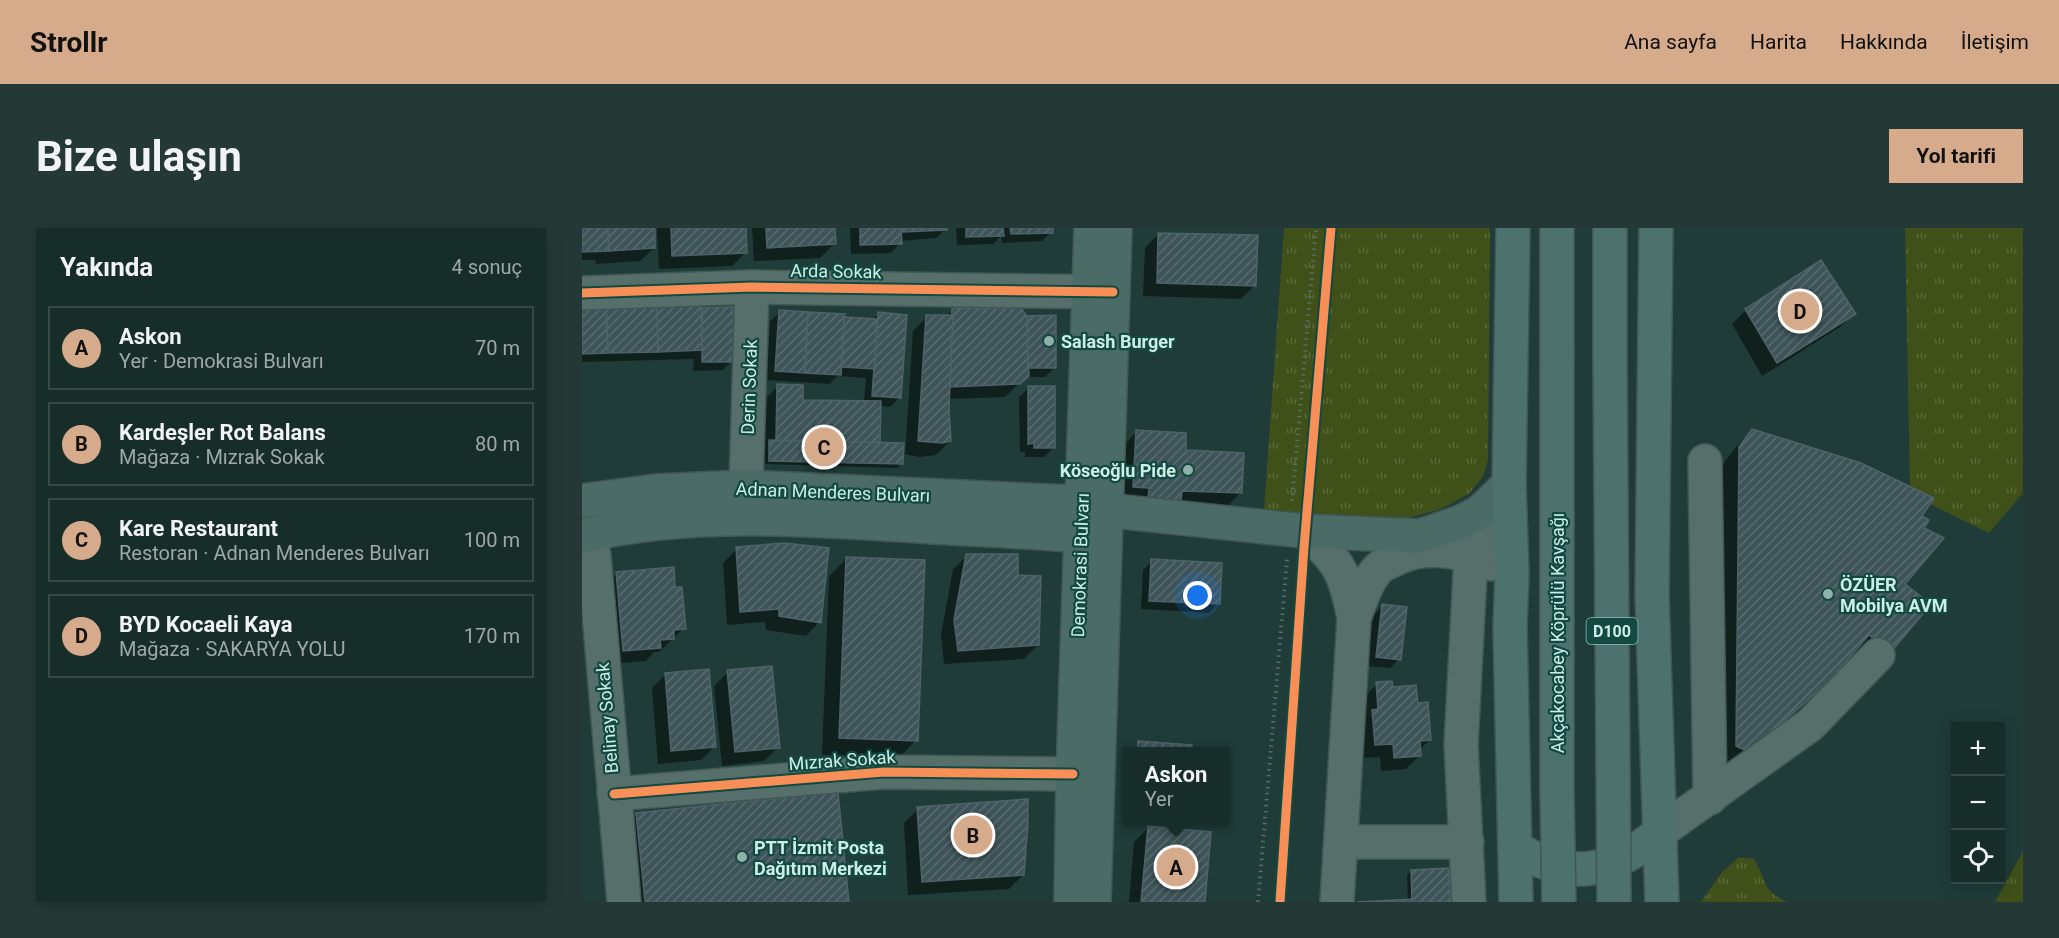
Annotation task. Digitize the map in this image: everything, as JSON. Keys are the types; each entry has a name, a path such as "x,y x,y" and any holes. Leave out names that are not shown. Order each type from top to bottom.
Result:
{"highway":[{"path":"1513,228 1509,484 1516,902"},
{"name":"Akçakocabey Köprülü Kavşağı","path":"1557,228 1559,902"},
{"name":"D100","path":"1610,228 1614,902"},
{"path":"1656,228 1653,595 1662,902"},
{"path":"1515,847 1550,866 1575,870 1597,868 1639,850 1660,832"}],"main road":[{"name":"Demokrasi Bulvarı","path":"1091,228 1101,292"},
{"name":"Demokrasi Bulvarı","path":"1075,901 1094,521 1101,292 1115,228"},
{"path":"1094,521 1124,512 1297,531 1420,536 1461,522 1480,512 1509,484"},
{"name":"Adnan Menderes Bulvarı","path":"582,501 656,491 746,487 1094,521"},
{"name":"Adnan Menderes Bulvarı","path":"586,535 672,523 742,519 1094,521"},
{"name":"Demokrasi Bulvarı","path":"1075,901 1073,774 1094,521"}],"street":[{"name":"Arda Sokak","path":"582,293 752,287 1101,292"},
{"name":"Derin Sokak","path":"746,487 752,287"},
{"path":"1705,461 1710,798"},
{"path":"1469,902 1461,745 1471,555 1509,484"},
{"path":"1297,531 1328,552 1340,568 1349,591 1354,618 1337,902"},
{"name":"Belinay Sokak","path":"586,535 594,556 624,902"},
{"path":"1354,618 1369,581 1380,567 1400,557 1425,550 1446,550 1471,555 1512,574"},
{"path":"1660,832 1810,724 1878,655"},
{"name":"Mızrak Sokak","path":"614,794 884,772 1073,774"},
{"path":"1342,842 1467,842"}],"path":[{"path":"1258,902 1297,531 1316,228"}],"green space":[{"path":"1284,228 1490,228 1488,460 1483,476 1470,493 1441,509 1408,518 1348,517 1264,509"},
{"path":"1905,228 2023,228 2023,493 1989,533 1930,504 1910,487"},
{"path":"2023,851 2023,902 1995,902"},
{"path":"1739,857 1754,859 1769,890 1788,902 1701,902 1722,872"}],"building":[{"path":"582,228 608,228 609,251 582,252"},
{"path":"608,228 655,228 655,248 609,251"},
{"path":"671,228 746,228 747,253 672,256"},
{"path":"766,228 835,228 836,244 767,248"},
{"path":"860,228 901,228 902,244 860,245"},
{"path":"901,228 947,228 947,230 902,232"},
{"path":"966,228 1003,228 1004,236 966,237"},
{"path":"1010,228 1053,228 1053,233 1011,234"},
{"path":"1158,233 1258,235 1256,286 1157,283"},
{"path":"1821,260 1856,314 1777,363 1745,309"},
{"path":"701,303 703,350 658,352 657,304"},
{"path":"657,304 658,352 608,353 606,306"},
{"path":"606,306 608,353 582,354 582,307"},
{"path":"733,307 734,362 702,362 702,308"},
{"path":"952,308 1021,308 1027,316 1029,376 1020,384 950,387"},
{"path":"779,310 808,312 805,373 775,371"},
{"path":"808,312 845,314 841,375 805,373"},
{"path":"878,312 907,315 901,398 872,396"},
{"path":"926,315 953,315 949,409 951,441 943,443 918,441"},
{"path":"1056,315 1056,368 1028,368 1027,316"},
{"path":"844,317 877,319 875,369 842,367"},
{"path":"777,384 803,385 803,400 881,401 880,443 776,440"},
{"path":"1028,386 1055,386 1055,448 1034,448 1034,443 1028,444"},
{"name":"ÖZÜER Mobilya AVM","path":"1752,429 1861,463 1934,498 1922,516 1929,520 1924,528 1944,538 1905,584 1931,604 1891,652 1869,635 1828,682 1749,752 1736,746 1739,447"},
{"name":"Köseoğlu Pide","path":"1136,430 1186,433 1186,450 1244,453 1242,493 1182,491 1181,503 1148,501 1149,488 1133,487"},
{"path":"769,440 904,443 903,464 769,461"},
{"path":"784,543 829,548 821,623 779,616 779,609 740,612 736,547"},
{"path":"966,554 1018,554 1018,575 1041,576 1039,645 958,651 954,620"},
{"path":"846,557 925,560 918,741 839,738"},
{"path":"1151,559 1222,563 1220,604 1149,601"},
{"path":"674,567 675,587 682,587 686,629 674,630 674,639 660,640 661,648 623,651 616,572"},
{"path":"1382,604 1407,607 1401,660 1376,657"},
{"path":"772,666 780,748 735,752 727,670"},
{"path":"709,669 716,747 671,751 665,673"},
{"path":"1392,681 1393,687 1416,685 1418,703 1428,702 1431,740 1420,741 1421,756 1394,758 1393,744 1375,745 1372,710 1378,709 1376,682"},
{"path":"1138,741 1192,745 1192,747 1137,747"},
{"name":"PTT İzmit Posta Dağıtım Merkezi","path":"838,792 849,902 645,902 636,813"},
{"path":"1028,799 1024,875 922,882 917,807"},
{"path":"1148,826 1211,832 1205,902 1141,902"},
{"path":"1449,868 1451,902 1412,902 1411,870"},
{"path":"1412,899 1412,902 1357,902"}],"cycle path":[{"path":"1280,902 1304,547 1331,228"},
{"path":"582,293 752,287 1113,292"},
{"path":"614,794 884,772 1073,774"}],"place":[{"name":"BYD Kocaeli Kaya","path":"1800,311"},
{"name":"Salash Burger","path":"1049,341"},
{"name":"Kare Restaurant","path":"824,447"},
{"name":"Köseoğlu Pide","path":"1188,470"},
{"name":"ÖZÜER Mobilya AVM","path":"1828,594"},
{"name":"Kardeşler Rot Balans","path":"973,835"},
{"name":"PTT İzmit Posta Dağıtım Merkezi","path":"742,857"},
{"name":"Askon","path":"1176,867"}]}
